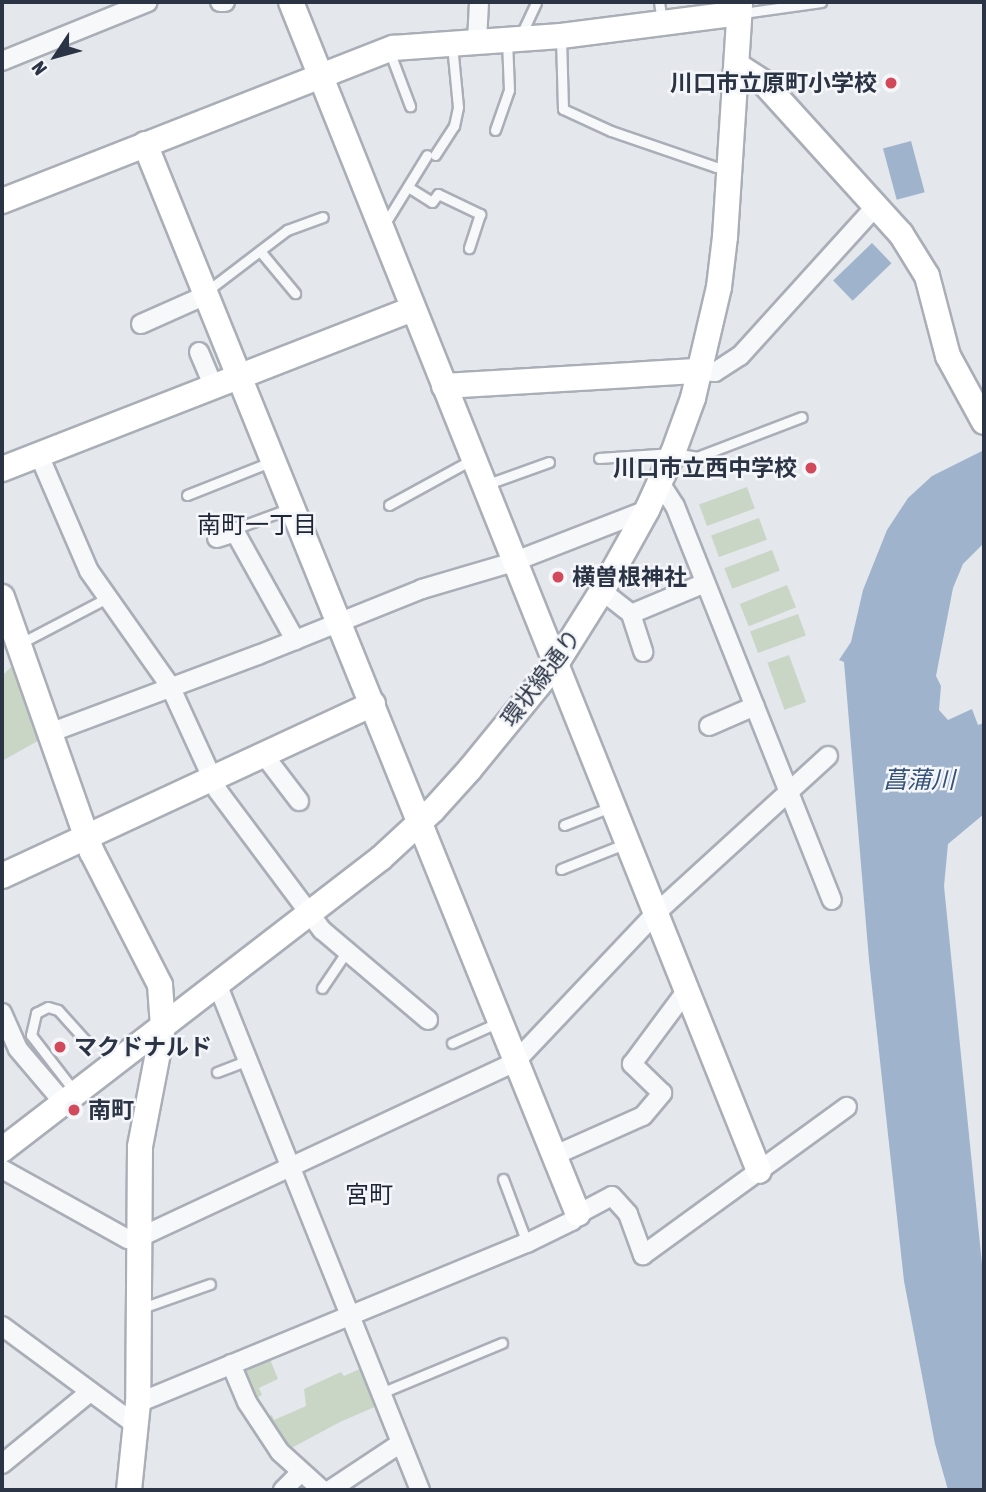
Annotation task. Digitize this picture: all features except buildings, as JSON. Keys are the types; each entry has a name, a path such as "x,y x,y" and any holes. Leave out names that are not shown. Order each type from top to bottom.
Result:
{"street":[{"path":"2,61 148,2"},
{"path":"291,2 759,1171"},
{"path":"477,41 479,2"},
{"path":"2,201 388,50 561,36 661,13 740,7"},
{"name":"環状線通り","path":"2,1150 311,915 420,823 504,729 556,664 603,591 647,510 673,453 700,371 719,288 731,169 740,7"},
{"path":"738,66 764,83 901,234 927,276 948,356 984,421"},
{"path":"145,144 578,1214"},
{"path":"444,386 715,372 740,356 877,205"},
{"path":"141,324 205,294"},
{"path":"2,469 413,309"},
{"path":"199,352 214,388"},
{"path":"39,455 89,572 170,686 213,780 322,930 428,1020"},
{"path":"660,483 675,506 832,900"},
{"path":"52,732 422,589 513,562 647,510"},
{"path":"217,538 235,532 295,640"},
{"path":"631,614 705,583"},
{"path":"603,591 631,614 643,652"},
{"path":"2,597 88,839 160,985 163,1027 141,1147 137,1414 129,1490"},
{"path":"2,876 88,839 373,704"},
{"path":"709,726 755,706"},
{"path":"264,755 299,800"},
{"path":"2,1169 128,1239 138,1238 515,1062 656,913 828,756"},
{"path":"218,986 420,1490"},
{"path":"553,1156 643,1116 662,1093 632,1064 687,990"},
{"path":"2,1013 18,1049 70,1098"},
{"path":"137,1414 231,1364 527,1243 572,1221 578,1214 612,1196 628,1214 643,1255 847,1107"},
{"path":"2,1326 90,1392 137,1414"},
{"path":"231,1364 247,1402 280,1452 322,1490"},
{"path":"2,1464 90,1392"},
{"path":"330,1490 401,1443"},
{"path":"283,1490 301,1472"}],"lane":[{"path":"495,130 509,90 513,39 536,2"},
{"path":"740,7 821,2"},
{"path":"561,36 563,109 611,131 716,167 731,169"},
{"path":"382,229 408,187 454,126 458,107 452,43"},
{"path":"388,50 410,106"},
{"path":"408,187 432,202 438,194 480,214 469,248"},
{"path":"205,294 287,230 323,217"},
{"path":"260,251 295,293"},
{"path":"599,458 673,453 697,457 802,418"},
{"path":"388,505 472,458"},
{"path":"187,495 274,461"},
{"path":"483,486 549,462"},
{"path":"235,532 242,526 293,507"},
{"path":"20,644 107,598"},
{"path":"564,825 613,806"},
{"path":"561,869 628,842"},
{"path":"322,988 346,951"},
{"path":"70,1098 31,1035 36,1013 48,1007 58,1010 85,1040"},
{"path":"452,1043 499,1023"},
{"path":"217,1072 249,1060"},
{"path":"503,1179 527,1243"},
{"path":"138,1310 210,1284"},
{"path":"381,1393 502,1343"}],"green space":[{"path":"747,487 755,509 707,526 699,504"},
{"path":"759,518 767,540 719,557 711,535"},
{"path":"772,550 780,571 732,589 724,568"},
{"path":"787,585 796,607 749,626 740,604"},
{"path":"798,614 806,636 758,653 750,631"},
{"path":"789,655 806,702 784,710 767,663"},
{"path":"15,663 43,738 2,761 2,676"},
{"path":"270,1359 278,1379 259,1388 262,1395 258,1397 267,1417 272,1415 274,1420 306,1406 304,1389 341,1372 344,1376 362,1368 377,1406 284,1452 254,1406 240,1371"}],"water":[{"path":"911,141 925,192 897,200 883,149"},
{"path":"872,243 891,263 853,301 833,281"},
{"name":"菖蒲川","path":"984,450 984,543 963,564 953,588 936,676 941,686 939,710 948,720 972,709 978,725 984,723 984,814 948,844 944,886 984,1284 984,1490 948,1490 935,1444 904,1281 869,960 844,662 839,660 851,642 863,590 887,530 908,498 932,476"}],"place":[{"name":"川口市立原町小学校","path":"891,83"},
{"name":"川口市立西中学校","path":"811,468"},
{"name":"横曽根神社","path":"558,577"},
{"name":"マクドナルド","path":"60,1047"},
{"name":"南町","path":"74,1110"}],"district":[{"name":"南町一丁目","path":"257,525"},
{"name":"宮町","path":"369,1195"}]}
